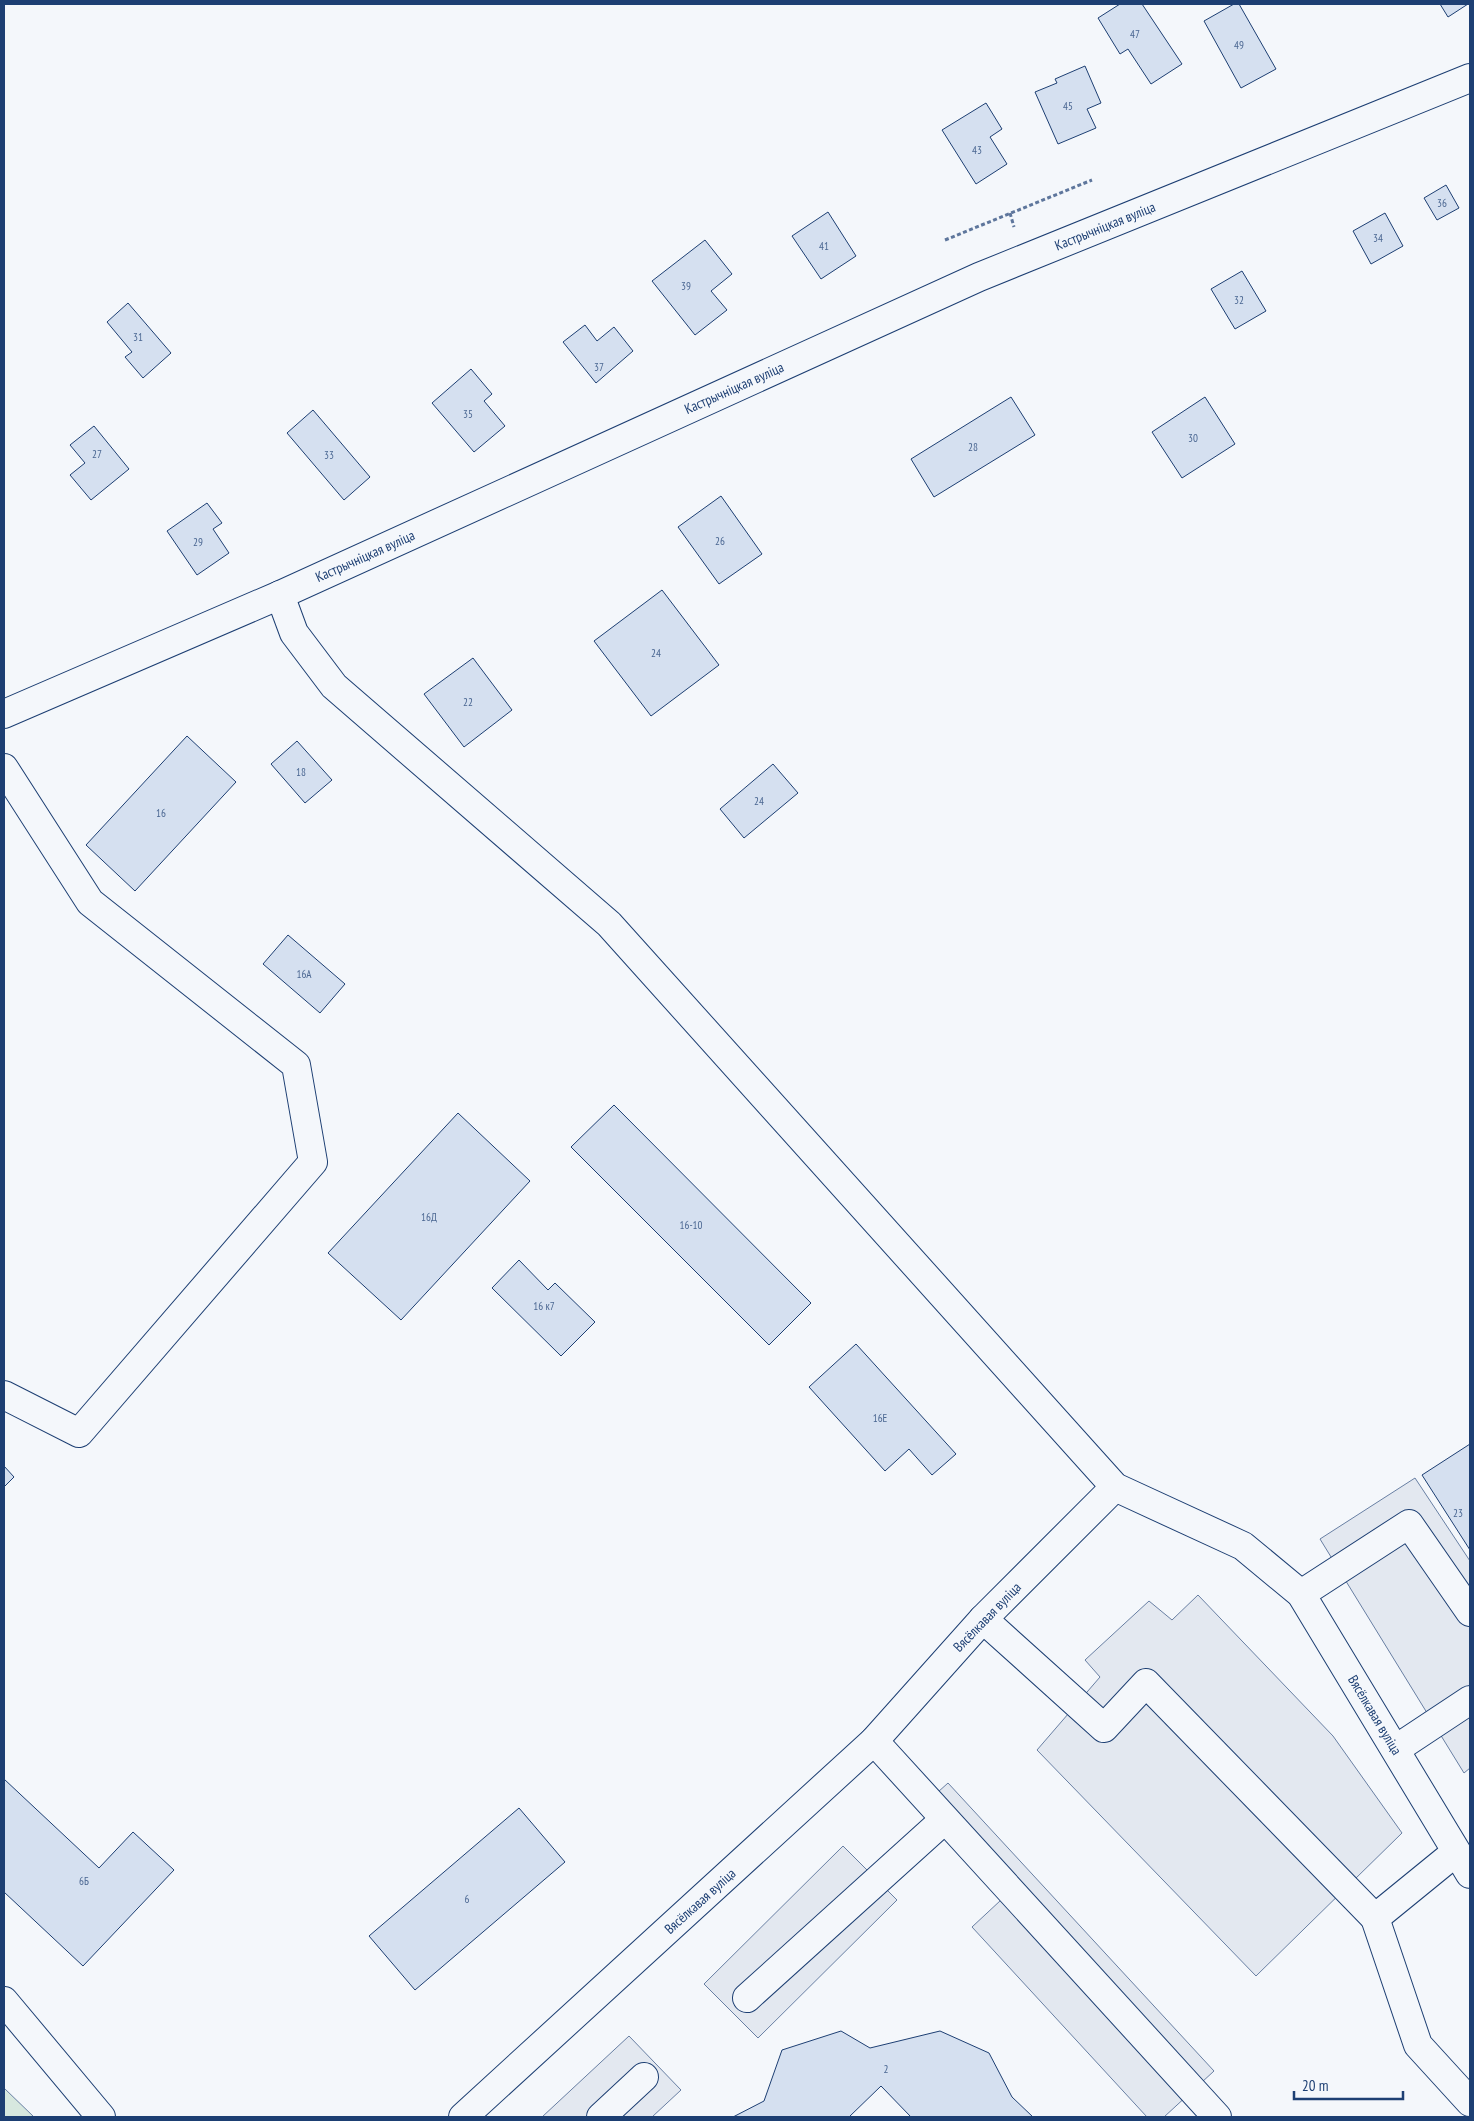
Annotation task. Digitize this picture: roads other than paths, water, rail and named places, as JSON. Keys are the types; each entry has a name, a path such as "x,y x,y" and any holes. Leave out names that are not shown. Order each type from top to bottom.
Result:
{"street":[{"name":"Кастрычніцкая вуліца","path":"4,714 280,595 979,277 1470,78"},
{"path":"280,595 294,633 334,686 610,924 1115,1487"},
{"path":"4,768 90,902 296,1065 313,1162 79,1433 4,1395"},
{"name":"Вясёлкавая вуліца","path":"463,2117 874,1741 983,1619 1115,1487 1243,1546 1301,1594 1463,1863"},
{"path":"1301,1594 1409,1524 1470,1612"},
{"path":"983,1619 1104,1728 1146,1684 1375,1918 1418,2044 1470,2102"},
{"path":"1396,1750 1470,1700"},
{"path":"874,1741 944,1820 1217,2117"},
{"path":"747,1998 944,1820"},
{"path":"1375,1918 1463,1863"},
{"path":"4,2001 101,2117"},
{"path":"601,2117 644,2077"}]}
